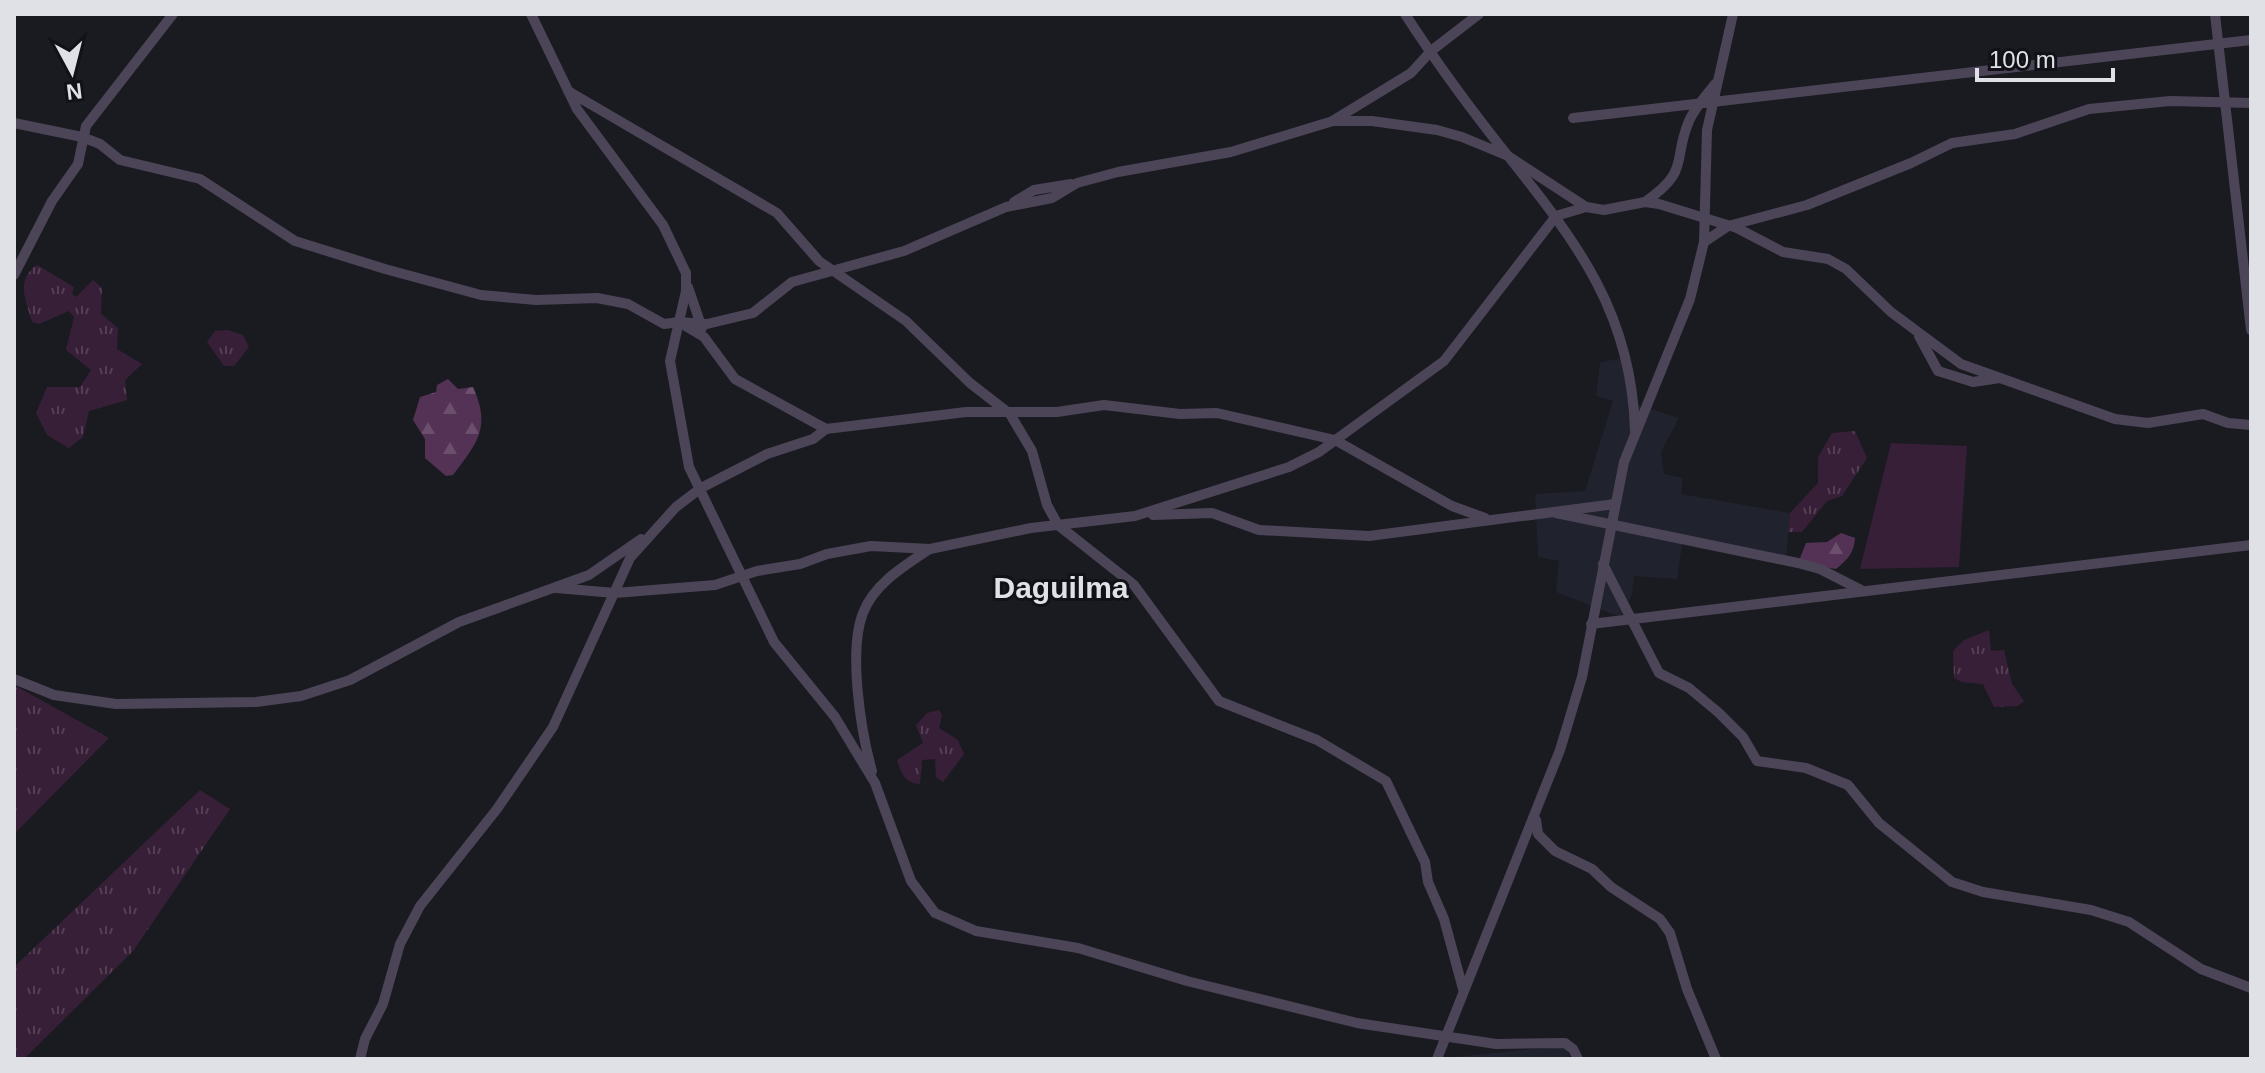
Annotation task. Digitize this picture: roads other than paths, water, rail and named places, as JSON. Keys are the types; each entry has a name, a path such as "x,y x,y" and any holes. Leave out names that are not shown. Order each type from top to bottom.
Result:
{"street":[{"path":"14,275 52,201 78,164 82,137 98,109 173,14"},
{"path":"531,14 566,90 591,133 663,225 686,273 670,361 689,467 774,642 835,717 875,783"},
{"path":"1405,14 1583,253 1619,335 1634,394 1635,435"},
{"path":"14,123 82,137 100,144 120,160 200,179 278,232 345,257 481,295 536,300 597,298 628,304 664,324 700,323 753,313 792,282 904,251 1006,207 1052,198 1077,183 1118,172 1231,152 1333,121 1411,73 1431,51 1479,14"},
{"path":"1437,1059 1463,989 1536,818 1582,677 1624,462 1690,299 1704,242 1707,130 1733,14"},
{"path":"2215,14 2251,330"},
{"path":"1573,118 2251,40"},
{"path":"1333,121 1372,121 1437,130 1508,156 1586,207 1604,210 1645,202 1664,189 1676,172 1688,124 1718,81"},
{"path":"566,90 777,213 790,232 831,270 910,324 970,383 1010,414 1032,451 1047,505 1058,525 1077,544 1124,574 1219,701 1317,740 1386,781 1425,862 1428,882 1444,919 1463,989"},
{"path":"1704,242 1728,226 1807,205 1952,143 2015,134 2089,109 2170,101 2251,103"},
{"path":"1645,202 1728,226 1783,252 1828,259 1961,364 2115,419 2148,423 2203,414 2228,423 2251,425"},
{"path":"1135,516 1289,467 1335,440 1444,361 1556,216 1586,207"},
{"path":"686,283 709,345"},
{"path":"679,322 694,329 735,379 826,429"},
{"path":"1918,333 1938,371 1973,382 2002,378"},
{"path":"14,679 54,695 116,704 256,702 301,696 350,680 459,622 589,575 652,531 701,488 767,454 813,439 826,429 966,412 1057,412 1104,405 1180,414 1217,413 1335,440 1452,506 1485,518"},
{"path":"556,588 615,593 715,585 871,546 930,549 1058,525 1135,516 1212,513 1271,532 1369,536 1546,510 1615,504"},
{"path":"1546,510 1798,563 1820,569 1862,591"},
{"path":"360,1059 365,1039 383,1004 400,944 420,906 497,809 545,740 630,558 652,531"},
{"path":"1591,624 2251,545"},
{"path":"930,549 894,572 863,611 859,628 858,714 875,783 911,881 935,913 952,924 976,931 1078,948 1187,981 1342,1020 1444,1037 1524,1046 1565,1043 1573,1049 1578,1059"},
{"path":"1603,564 1659,673 1689,688 1719,713 1743,737 1757,761 1806,768 1848,785 1879,823 1952,882 1983,892 2091,910 2129,922 2201,969 2251,988"},
{"path":"1536,818 1538,834 1555,851 1592,869 1611,887 1660,919 1670,933 1687,989 1716,1059"}],"district":[{"name":"Daguilma","path":"1061,588"}]}
